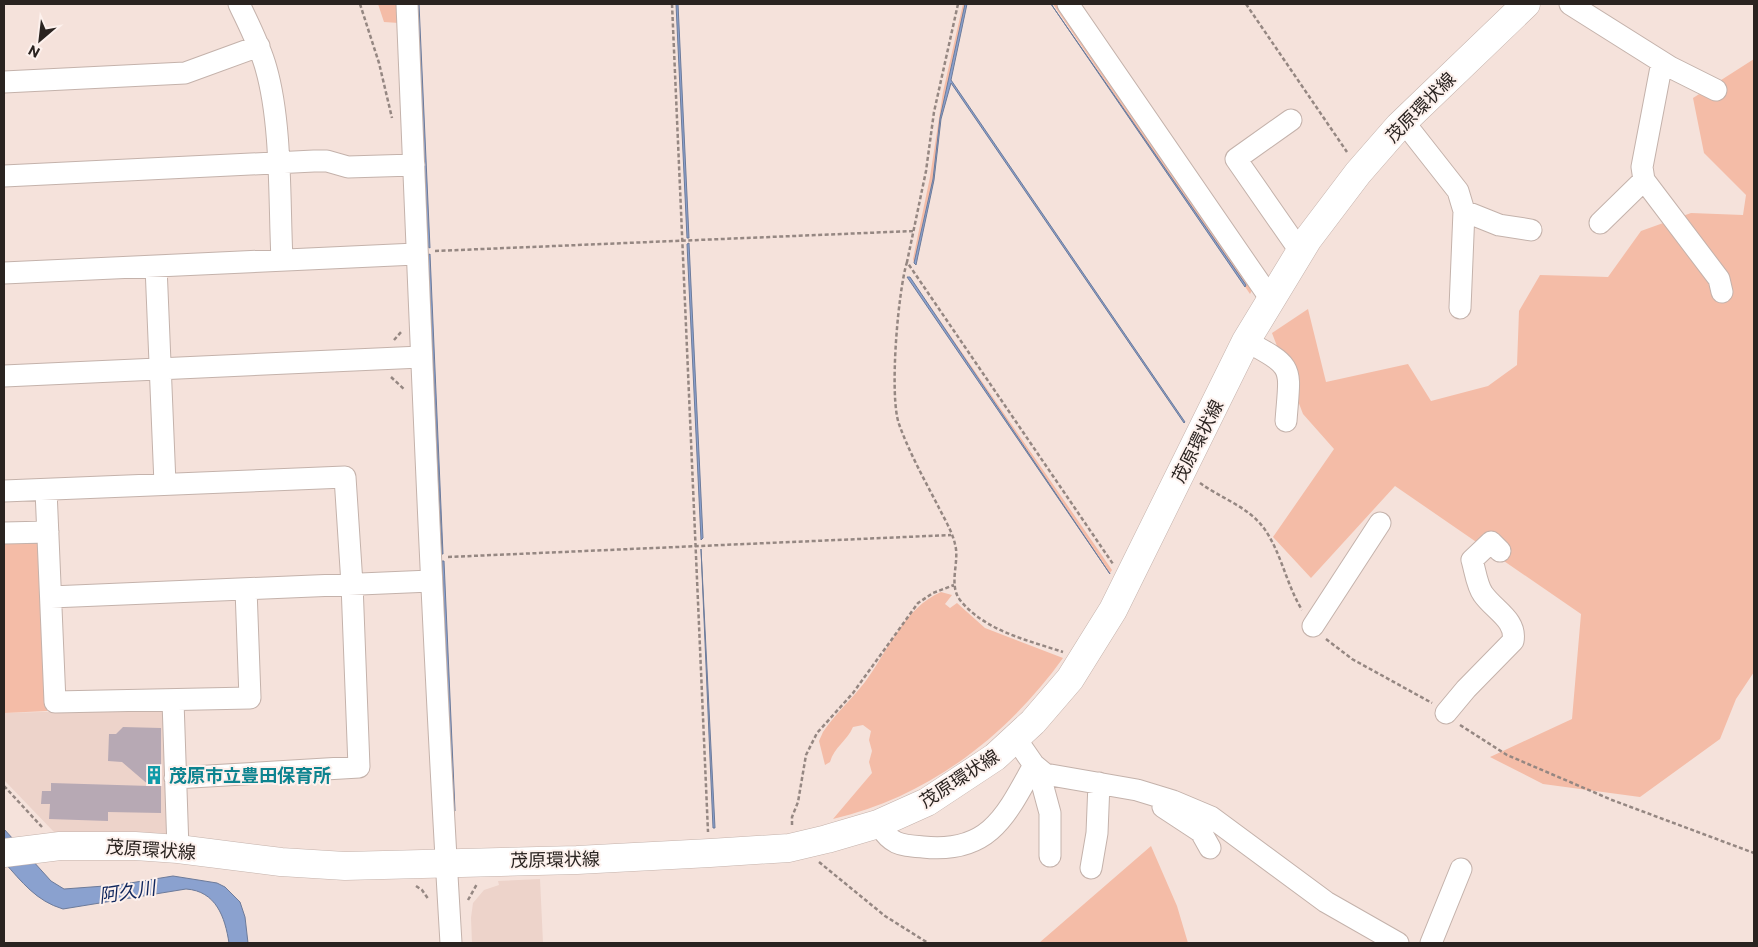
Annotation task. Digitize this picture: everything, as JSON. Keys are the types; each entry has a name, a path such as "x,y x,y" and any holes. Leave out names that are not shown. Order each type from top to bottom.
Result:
{"main road":[{"name":"茂原環状線","path":"4,852 52,838 125,846 178,849 252,860 354,866 446,862 577,860 710,853 798,846 878,824 902,814 950,788 995,757 1016,739 1052,701 1084,660 1125,587 1246,341 1270,298 1300,251 1358,173 1403,122 1526,4"}],"street":[{"path":"239,4 259,46 272,93 278,164 282,260"},
{"path":"407,4 431,581 451,943"},
{"path":"1068,4 1270,298"},
{"path":"1570,4 1662,62 1716,90"},
{"path":"4,82 185,73 259,46"},
{"path":"1662,62 1642,166 1644,180 1719,279 1722,292"},
{"path":"1291,120 1236,159 1300,251"},
{"path":"1403,122 1458,191 1464,210 1460,308"},
{"path":"4,176 314,161 327,161 348,168 414,165"},
{"path":"1600,223 1644,180"},
{"path":"1464,210 1499,225 1531,230"},
{"path":"4,273 416,253"},
{"path":"156,266 165,484"},
{"path":"1246,341 1284,364 1289,374 1286,421"},
{"path":"4,376 422,357"},
{"path":"4,491 345,477 352,584 359,768 175,778"},
{"path":"46,490 54,702 250,698 246,589"},
{"path":"1313,626 1380,523"},
{"path":"4,533 48,532"},
{"path":"1446,713 1466,689 1513,641 1515,632 1510,623 1482,593 1472,560 1491,542 1500,551"},
{"path":"51,596 431,581"},
{"path":"173,701 178,849"},
{"path":"1016,739 1039,769 1050,813 1050,856"},
{"path":"1039,769 1137,790 1173,801 1211,817 1326,902 1398,943"},
{"path":"878,824 886,836 899,845 942,848 968,844 983,837 1002,820 1039,769"},
{"path":"1092,868 1097,833 1099,783"},
{"path":"1137,790 1202,832 1210,848"},
{"path":"1431,943 1461,868"}],"path":[{"path":"672,4 710,853"},
{"path":"958,4 934,112 926,171 908,262 902,277 899,303 895,408 914,458 956,544 957,561 954,585 958,598 985,623 1003,632 1084,660"},
{"path":"1246,4 1351,157 1358,173"},
{"path":"416,253 913,231"},
{"path":"908,262 1117,569 1125,587"},
{"path":"389,376 408,394"},
{"path":"430,558 951,535"},
{"path":"928,943 866,902 798,846 792,817 800,795 806,755 817,734 859,685 918,603 933,592 954,585"},
{"path":"4,786 52,838"},
{"path":"467,902 471,892 482,881"}],"shaded area":[{"path":"378,4 398,4 399,23 384,22"},
{"path":"963,4 965,4 940,118 933,179 914,263 913,259 930,177 943,92"},
{"path":"1053,4 1060,4 1253,288 1250,294"},
{"path":"1754,59 1754,672 1736,699 1720,739 1640,797 1543,784 1490,757 1572,719 1581,614 1395,486 1311,578 1273,537 1334,449 1303,414 1272,333 1308,309 1326,382 1408,364 1431,401 1488,386 1517,365 1519,311 1540,275 1608,277 1641,231 1691,213 1743,215 1746,195 1704,153 1693,98"},
{"path":"910,277 1112,570 1110,573"},
{"path":"39,537 47,711 4,713 4,539"},
{"path":"941,592 952,595 945,604 950,608 957,603 985,628 1063,658 1017,713 963,760 901,796 868,809 833,819 872,773 869,762 872,751 869,740 871,731 863,725 853,727 834,752 830,762 825,765 819,741 823,732 865,682 907,619 928,599"},
{"path":"160,709 165,716 171,835 54,832 4,780 4,713"},
{"path":"1151,846 1177,906 1188,943 1039,943"},
{"path":"540,879 543,943 472,943 471,918 473,903 484,890 499,885 498,881"}],"water":[{"path":"417,4 419,4 430,248 428,247"},
{"path":"676,4 678,4 689,238 687,238"},
{"path":"965,4 967,4 951,80 1184,423 951,83 941,119 934,180 916,265 914,263 933,179 940,118"},
{"path":"1051,4 1246,285 1245,287"},
{"path":"689,243 703,538 701,540 687,244"},
{"path":"430,254 443,554 428,255"},
{"path":"907,277 910,277 1110,574"},
{"path":"701,549 715,828 713,828"},
{"path":"442,561 444,561 455,811 453,811"},
{"name":"阿久川","path":"4,829 51,881 64,889 118,885 173,876 217,883 225,887 240,902 245,917 248,943 229,943 222,915 212,900 196,891 186,889 63,909 53,906 30,890 4,862"}],"building":[{"name":"茂原市立豊田保育所","path":"123,727 161,728 161,813 108,812 108,821 49,819 50,804 41,804 42,791 51,791 51,783 150,786 122,762 108,761 109,734 116,734"}],"place":[{"name":"茂原市立豊田保育所","path":"154,775"}]}
